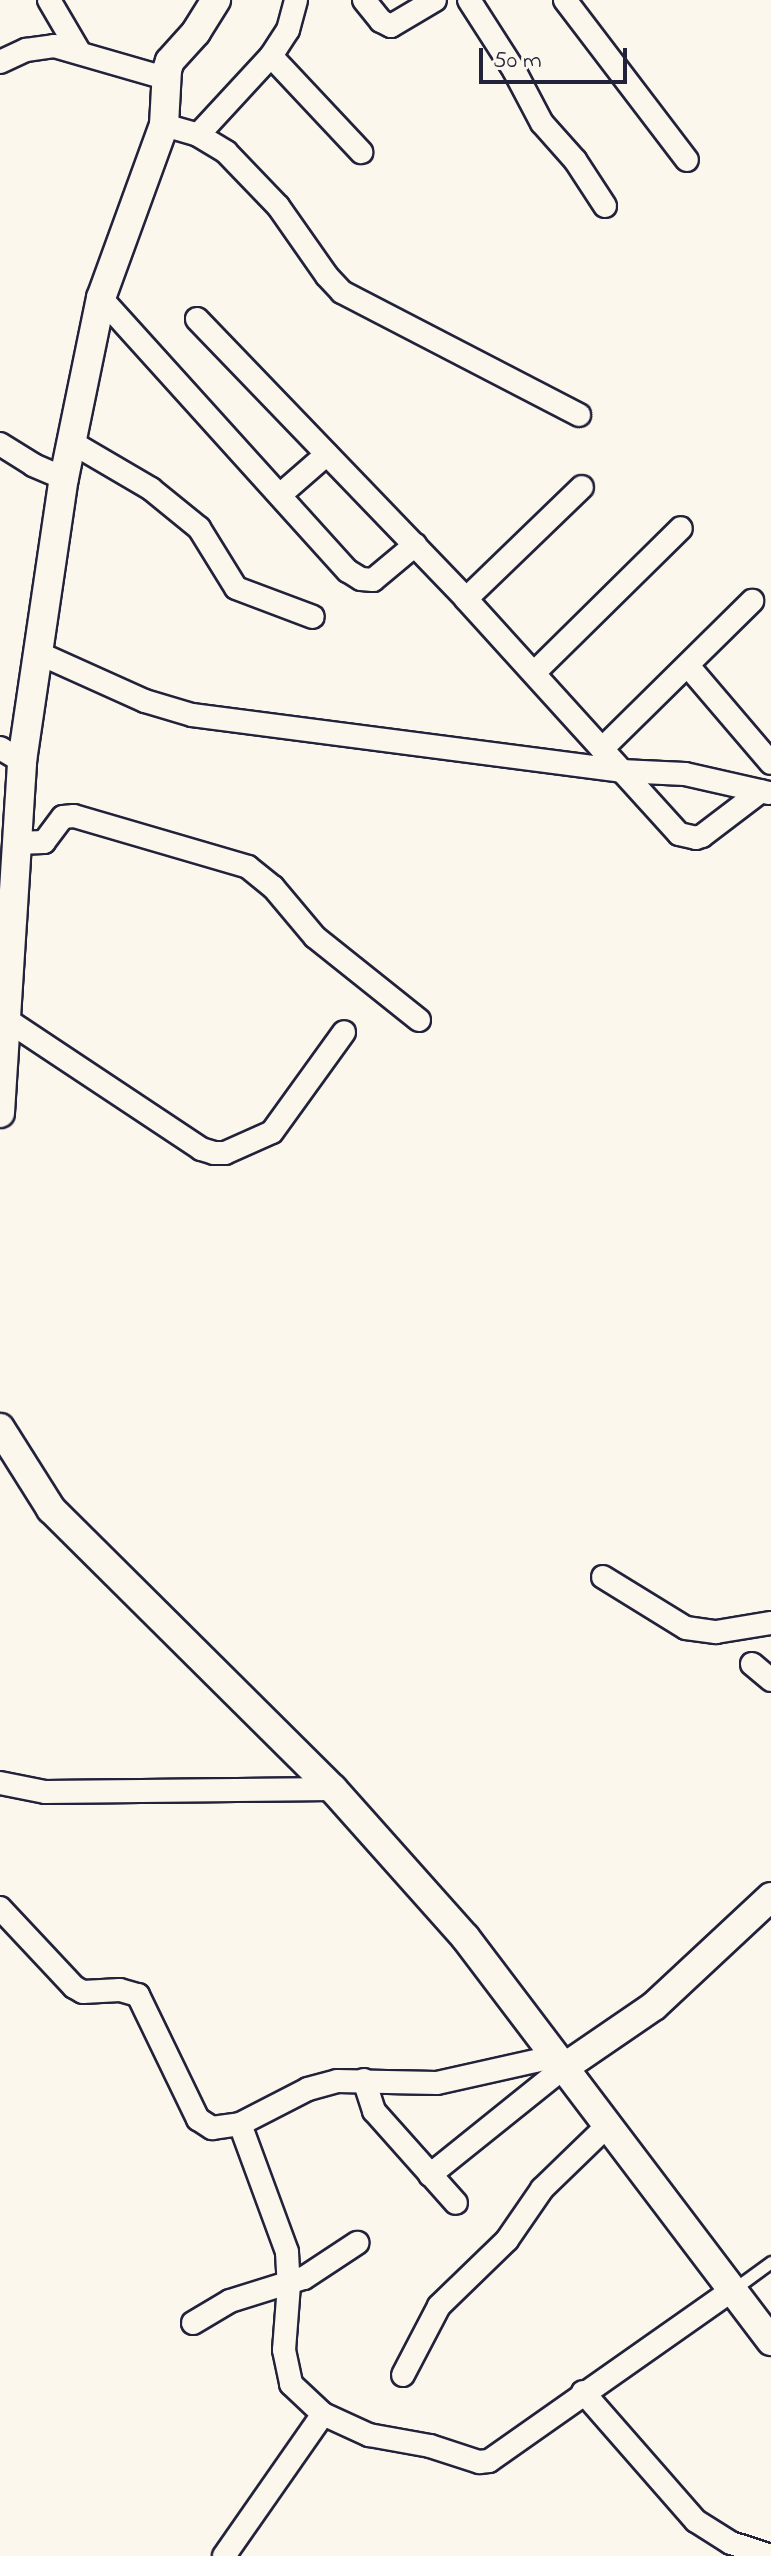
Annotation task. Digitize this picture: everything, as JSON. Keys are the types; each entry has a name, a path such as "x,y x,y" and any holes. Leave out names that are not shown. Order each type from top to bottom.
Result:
{"street":[{"path":"49,0 80,53"},
{"path":"0,1113 7,1020 5,918 16,843 11,754 36,652 64,478 101,298 164,125 170,61 196,32 215,0"},
{"path":"198,135 271,56 288,30 296,0"},
{"path":"364,0 381,21 391,26 435,0"},
{"path":"469,0 514,70 542,123 575,160 605,206"},
{"path":"565,0 687,160"},
{"path":"0,62 40,46 80,53 168,79"},
{"path":"271,56 361,152"},
{"path":"164,125 198,135 226,152 278,206 327,276 342,292 579,415"},
{"path":"101,298 348,571 361,579 373,580 415,545"},
{"path":"197,319 466,599 679,834 696,838 766,793"},
{"path":"71,442 151,489 199,528 236,588 313,617"},
{"path":"0,444 33,465 64,478"},
{"path":"280,495 327,454"},
{"path":"466,599 582,487"},
{"path":"534,673 681,528"},
{"path":"602,749 689,667 752,601"},
{"path":"36,652 145,701 192,715 621,771 685,774 766,793"},
{"path":"689,667 771,763"},
{"path":"16,843 44,842 63,817 74,816 248,867 273,887 315,937 419,1020"},
{"path":"7,1020 201,1149 214,1153 225,1153 272,1132 344,1032"},
{"path":"0,1428 51,1509 333,1789 465,1937 557,2063 734,2289 771,2341"},
{"path":"603,1577 686,1628 716,1632 771,1623"},
{"path":"752,1664 771,1680"},
{"path":"4,1789 67,1792 333,1789"},
{"path":"430,2175 557,2063 654,2006 771,1897"},
{"path":"0,1908 74,1987 83,1992 120,1990 138,1995 198,2119 212,2128 240,2124 308,2089 337,2081 417,2084 457,2081 557,2063"},
{"path":"364,2080 374,2111 456,2203"},
{"path":"240,2124 287,2252 289,2285 283,2330 286,2368 299,2395 323,2414 369,2435 430,2446 479,2462 489,2461 500,2456 583,2392 734,2289"},
{"path":"403,2375 439,2306 498,2250 542,2189 606,2127"},
{"path":"193,2323 230,2301 289,2285 357,2243"},
{"path":"583,2392 696,2521 731,2543 771,2556"},
{"path":"224,2556 323,2414"}],"lane":[{"path":"734,2289 771,2262"}]}
